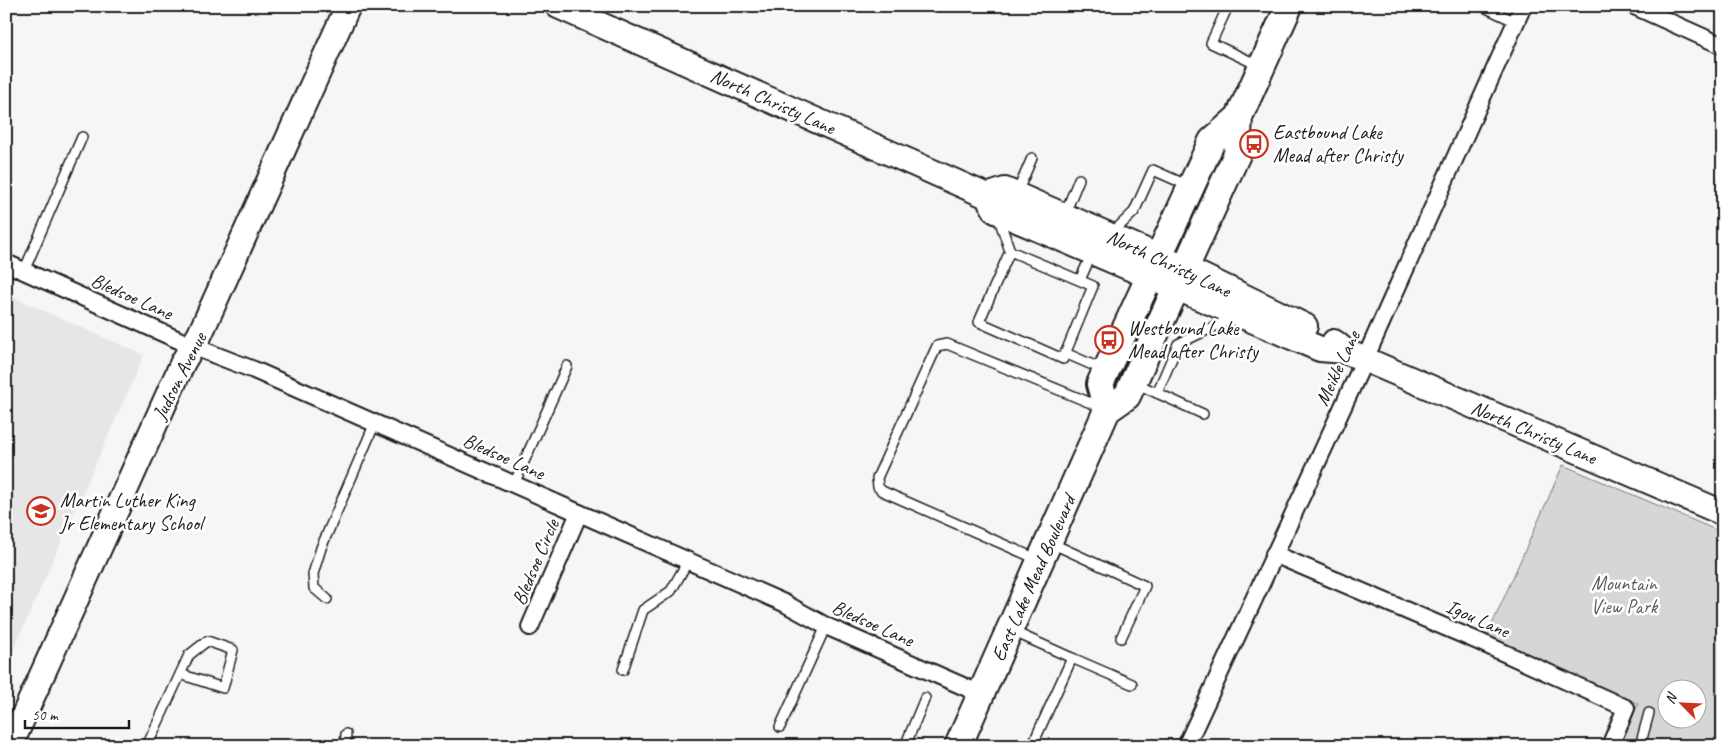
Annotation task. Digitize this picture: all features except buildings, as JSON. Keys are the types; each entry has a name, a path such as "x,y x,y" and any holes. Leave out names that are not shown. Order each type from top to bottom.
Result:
{"main road":[{"name":"East Lake Mead Boulevard","path":"958,746 1108,410 1127,396 1133,382 1166,339 1180,278 1236,154 1239,117 1262,67 1284,8"},
{"name":"East Lake Mead Boulevard","path":"1108,410 1100,384 1212,141 1239,117"}],"street":[{"name":"Judson Avenue","path":"10,746 183,362 200,334 348,6"},
{"name":"North Christy Lane","path":"558,6 992,203 1092,252 1154,267 1327,337 1355,355 1723,513"},
{"name":"Meikle Lane","path":"1186,746 1274,554 1355,355 1523,6"},
{"path":"1634,6 1723,46"},
{"name":"North Christy Lane","path":"992,203 1005,190 1109,235 1154,267"},
{"name":"Bledsoe Lane","path":"6,263 192,346 254,370 784,603 826,626 981,694"},
{"name":"North Christy Lane","path":"1180,278 1239,315 1320,349 1355,355"},
{"name":"Bledsoe Circle","path":"530,627 580,513"},
{"name":"Igou Lane","path":"1274,554 1471,638 1626,708 1610,746"}],"lane":[{"path":"1228,6 1211,43 1262,67"},
{"path":"1482,6 1516,22"},
{"path":"24,271 82,137"},
{"path":"1016,195 1032,158"},
{"path":"1109,235 1134,212 1153,170 1191,187"},
{"path":"1064,216 1079,179"},
{"path":"992,203 1010,251 978,322 1063,359 1093,286 1010,251"},
{"path":"1080,280 1092,252"},
{"path":"1157,393 1166,339 1239,315"},
{"path":"1108,410 948,344 942,344 937,346 877,478 878,487 882,491 1145,586 1121,638"},
{"path":"1065,353 1106,371"},
{"path":"514,484 567,366"},
{"path":"1133,382 1203,414"},
{"path":"327,599 314,588 313,574 321,548 375,423"},
{"path":"623,670 643,610 671,591 688,561"},
{"path":"780,727 826,626"},
{"path":"1010,630 1132,684"},
{"path":"147,746 188,655 207,641 232,650 223,688 180,674"},
{"path":"1032,746 1072,658"},
{"path":"905,746 925,698"},
{"path":"1640,746 1648,713"},
{"path":"345,746 346,734"}],"shaded area":[{"name":"Martin Luther King Jr Elementary School","path":"6,294 144,355 6,666"}],"green space":[{"name":"Mountain View Park","path":"1563,465 1723,533 1723,746 1620,746 1638,704 1486,638"}],"place":[{"name":"Eastbound Lake Mead after Christy","path":"1254,144"},
{"name":"Westbound Lake Mead after Christy","path":"1109,340"},
{"name":"Martin Luther King Jr Elementary School","path":"41,511"}]}
